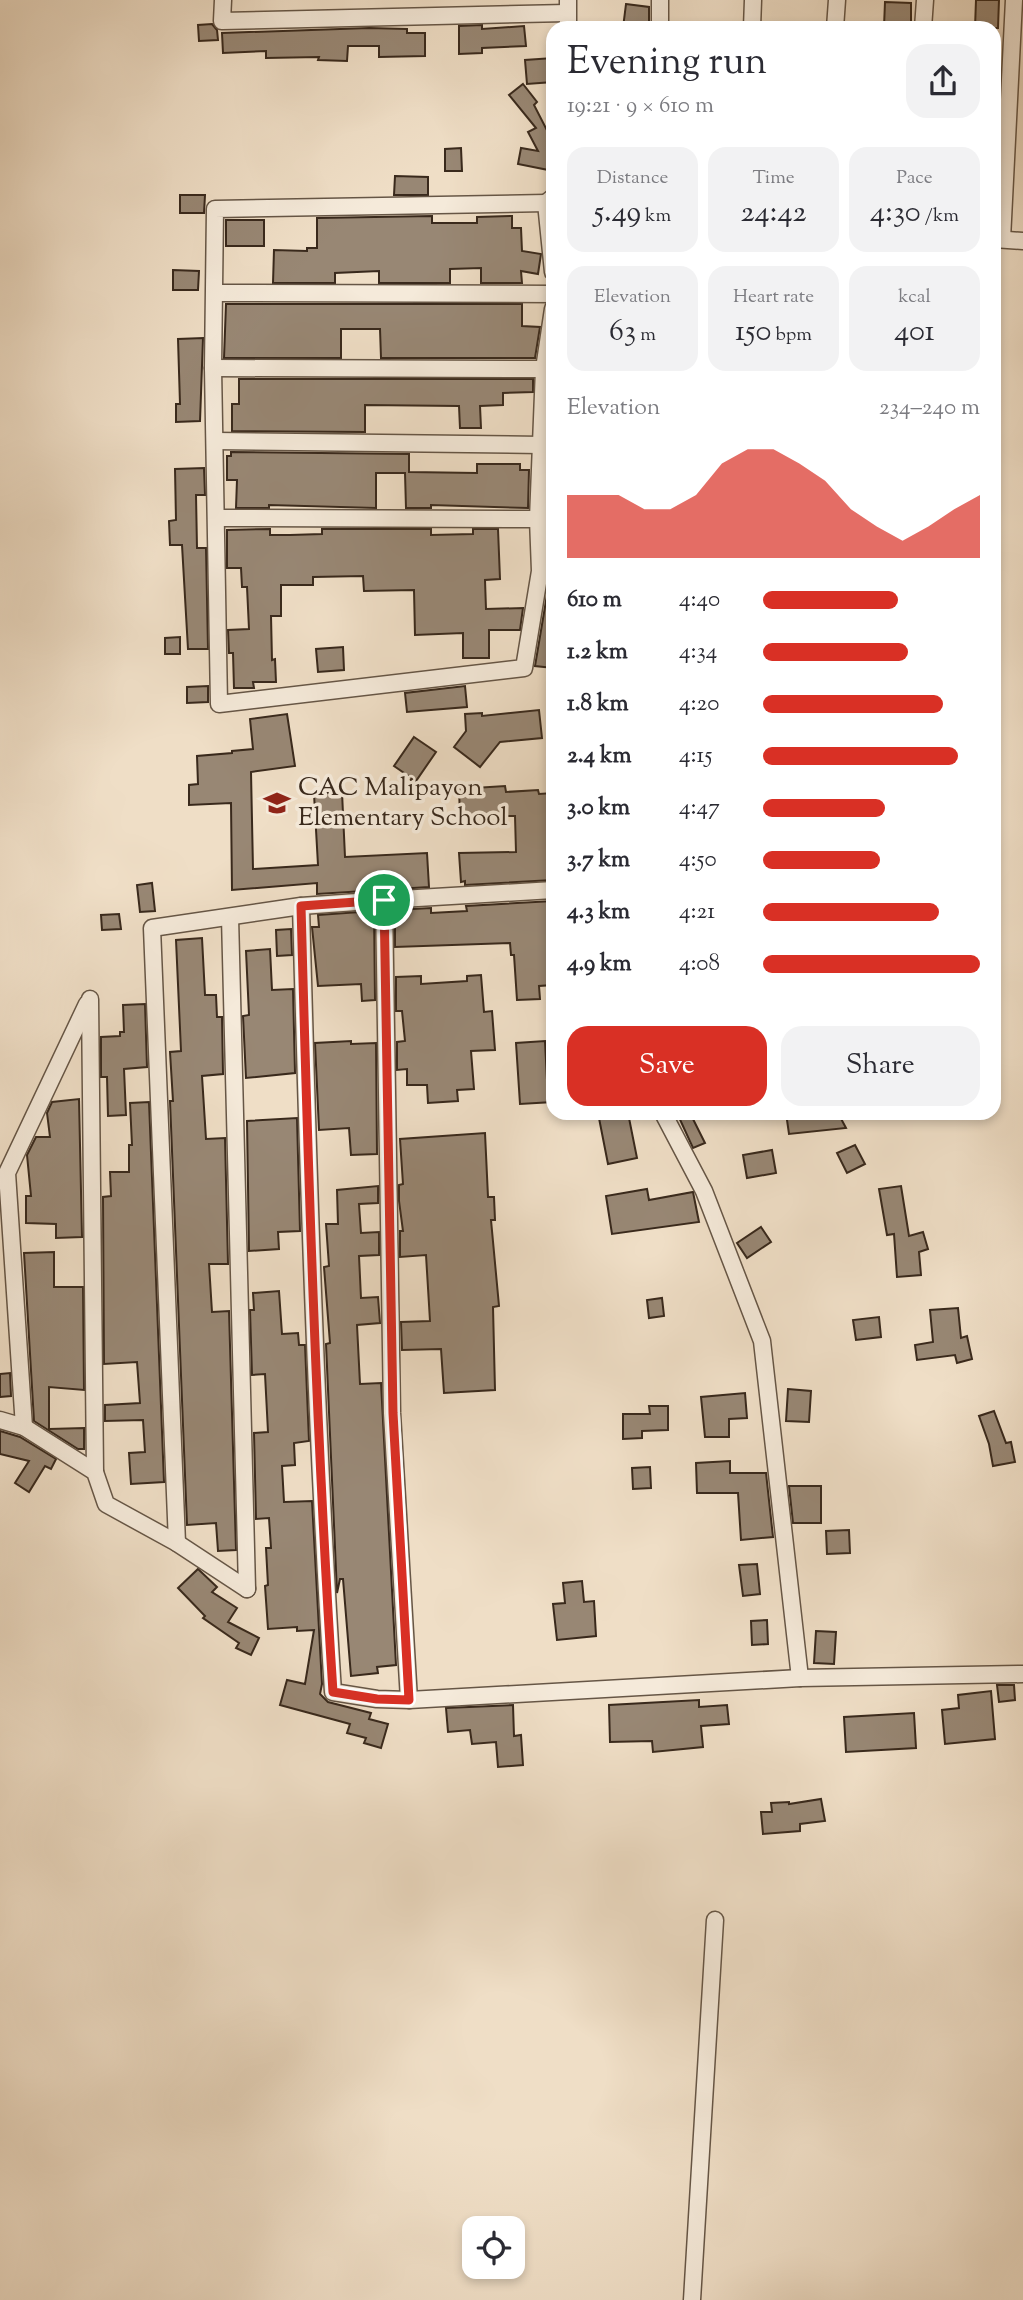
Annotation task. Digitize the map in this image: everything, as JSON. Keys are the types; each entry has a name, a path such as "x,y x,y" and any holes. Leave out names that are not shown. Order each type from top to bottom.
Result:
{"street":[{"path":"223,0 222,20 568,14"},
{"path":"660,0 660,21"},
{"path":"752,21 753,0"},
{"path":"836,21 837,0"},
{"path":"924,21 925,0"},
{"path":"1001,194 1014,0"},
{"path":"546,200 215,209 213,368 219,704 524,668 540,571 538,519 546,356"},
{"path":"1001,239 1023,241"},
{"path":"216,293 546,294"},
{"path":"213,368 544,369"},
{"path":"215,441 541,445"},
{"path":"217,518 538,519"},
{"path":"177,1543 152,928 301,906 546,890"},
{"path":"384,900 393,1413 409,1700"},
{"path":"301,906 311,1286 333,1692 377,1699 409,1700 800,1678 1023,1674"},
{"path":"24,1427 7,1173 90,999 96,1472 106,1504 177,1543 247,1589 230,916"},
{"path":"667,1120 704,1191 762,1341 800,1678"},
{"path":"0,1420 24,1427 96,1472"},
{"path":"692,2300 715,1920"}],"building":[{"path":"976,0 999,0 998,21 975,21"},
{"path":"885,2 911,3 911,21 884,21"},
{"path":"626,4 649,7 649,21 624,21"},
{"path":"212,24 217,30 218,40 199,41 198,25"},
{"path":"482,25 482,29 524,26 526,46 482,48 482,53 459,54 459,26"},
{"path":"407,29 407,33 425,33 425,56 379,57 379,46 348,46 347,61 318,60 319,57 266,58 266,51 223,53 222,33"},
{"path":"546,58 546,83 527,84 525,60"},
{"path":"523,84 537,102 534,105 546,128 546,170 518,164 521,148 538,151 528,132 536,128 509,95"},
{"path":"461,148 462,171 445,171 445,149"},
{"path":"395,176 428,177 428,195 394,195"},
{"path":"180,195 205,195 204,213 180,213"},
{"path":"432,216 432,223 477,223 477,217 512,216 512,228 521,228 522,251 541,254 538,274 521,271 522,283 481,283 481,268 450,269 450,283 379,283 379,271 335,273 335,283 273,283 274,250 307,251 307,248 317,248 317,218"},
{"path":"226,220 264,220 264,246 226,246"},
{"path":"173,270 199,271 198,290 173,290"},
{"path":"226,304 522,304 522,326 540,327 535,358 381,358 380,329 341,329 341,358 224,358"},
{"path":"203,338 200,421 176,422 176,404 180,404 178,339"},
{"path":"239,379 533,379 533,392 503,393 503,405 480,406 481,428 460,428 459,406 365,405 365,432 232,431 232,404 239,404"},
{"path":"231,452 409,454 409,472 477,473 477,464 520,464 520,470 529,470 528,508 431,505 431,508 406,508 405,473 376,473 376,508 269,505 269,508 236,508 237,480 227,480 227,456 231,456"},
{"path":"204,468 205,495 196,495 197,548 206,548 208,649 188,649 182,545 170,545 169,521 176,520 175,469"},
{"path":"270,529 270,535 290,535 322,534 322,529 431,529 431,535 473,534 473,529 498,529 500,579 485,580 486,609 523,608 520,630 489,630 489,658 463,658 463,633 415,635 414,590 364,591 363,576 313,577 313,585 281,585 281,616 271,616 272,660 275,659 276,682 253,682 254,688 234,688 233,653 229,653 228,630 249,629 247,587 242,587 241,568 227,568 227,530"},
{"path":"546,601 546,667 535,666"},
{"path":"180,637 180,654 165,654 165,638"},
{"path":"343,647 344,670 318,672 316,649"},
{"path":"208,686 208,702 187,703 187,687"},
{"path":"465,686 467,707 407,712 405,693"},
{"path":"539,710 542,738 500,742 480,767 454,747 466,731 465,714 482,713 482,716"},
{"path":"287,714 295,766 251,772 253,869 318,865 314,794 342,792 345,857 427,853 429,887 317,894 317,883 232,890 231,803 189,805 189,785 198,784 197,756 253,749 250,719"},
{"path":"414,737 436,752 416,781 394,766"},
{"path":"505,786 506,792 538,790 539,794 546,794 546,880 465,885 465,881 461,882 459,853 516,852 515,816 460,816 459,789"},
{"path":"152,883 155,911 140,912 137,885"},
{"path":"546,901 546,986 539,986 540,999 517,1000 514,955 511,955 510,943 395,947 395,910 431,908 431,913 467,911 466,906"},
{"path":"374,911 375,1000 362,1001 361,984 318,986 312,927 319,927 318,915"},
{"path":"119,914 121,929 102,930 101,915"},
{"path":"291,929 292,955 277,956 276,930"},
{"path":"202,938 205,995 216,995 217,1017 222,1017 223,1074 202,1076 206,1139 225,1138 228,1264 209,1264 212,1312 229,1311 236,1550 218,1551 216,1523 187,1525 170,1101 173,1101 170,1052 181,1051 176,940"},
{"path":"270,949 272,990 293,989 295,1073 246,1078 243,1016 249,1015 246,951"},
{"path":"481,975 484,1012 492,1011 495,1050 471,1051 474,1089 457,1090 458,1101 428,1103 427,1085 407,1085 407,1069 397,1070 397,1042 405,1041 402,1011 396,1011 396,977 421,976 421,984 467,981 467,976"},
{"path":"145,1004 147,1067 124,1069 126,1115 108,1116 107,1077 101,1077 101,1037 120,1036 120,1032 124,1032 123,1005"},
{"path":"351,1041 351,1044 376,1043 377,1154 351,1155 349,1128 319,1130 315,1043"},
{"path":"545,1041 546,1102 520,1104 516,1043"},
{"path":"79,1099 82,1237 56,1238 56,1224 26,1223 26,1196 31,1196 27,1155 36,1137 50,1137 47,1113 52,1102"},
{"path":"149,1102 164,1482 131,1484 129,1453 145,1452 143,1420 105,1421 105,1405 140,1403 137,1362 104,1364 103,1197 111,1196 110,1172 129,1172 129,1145 132,1145 130,1103"},
{"path":"297,1118 300,1231 278,1232 279,1249 249,1251 247,1121"},
{"path":"599,1120 629,1120 637,1158 608,1164"},
{"path":"680,1120 694,1120 705,1143 693,1148"},
{"path":"787,1120 842,1120 846,1128 789,1134"},
{"path":"485,1133 488,1197 494,1197 495,1220 491,1220 499,1306 493,1307 495,1390 444,1393 441,1349 402,1350 401,1322 430,1321 426,1255 400,1257 400,1231 403,1231 399,1185 403,1184 400,1139"},
{"path":"855,1145 865,1164 847,1173 837,1153"},
{"path":"772,1150 776,1173 747,1178 743,1155"},
{"path":"378,1186 378,1203 359,1204 361,1233 379,1232 379,1255 359,1256 361,1298 378,1297 380,1323 357,1325 360,1384 381,1383 396,1665 377,1667 378,1673 351,1676 343,1579 340,1579 337,1593 326,1344 330,1343 324,1267 329,1266 326,1224 338,1224 337,1190"},
{"path":"901,1186 909,1236 923,1232 928,1249 919,1252 921,1275 897,1277 894,1234 887,1235 879,1189"},
{"path":"647,1189 649,1200 693,1192 699,1222 612,1234 606,1196"},
{"path":"761,1227 771,1242 747,1258 737,1243"},
{"path":"54,1252 54,1287 83,1287 84,1390 49,1387 49,1429 84,1428 84,1449 78,1449 34,1421 24,1253"},
{"path":"279,1291 282,1334 298,1333 299,1345 305,1345 309,1441 294,1443 295,1465 282,1466 284,1502 312,1501 322,1684 320,1694 328,1702 371,1713 369,1719 388,1724 381,1748 364,1743 366,1738 347,1733 350,1724 280,1705 287,1680 305,1684 314,1630 297,1631 297,1627 268,1629 265,1586 268,1585 266,1548 271,1548 269,1518 256,1519 254,1433 268,1432 265,1374 252,1375 250,1310 254,1310 253,1293"},
{"path":"662,1298 664,1316 649,1318 647,1300"},
{"path":"958,1308 961,1338 967,1336 972,1359 957,1363 955,1355 917,1360 915,1345 933,1342 930,1310"},
{"path":"879,1317 881,1337 856,1340 853,1320"},
{"path":"10,1373 11,1396 0,1397 0,1374"},
{"path":"788,1389 811,1391 809,1422 786,1421"},
{"path":"745,1393 747,1418 729,1419 729,1437 705,1437 701,1397"},
{"path":"649,1406 668,1406 668,1430 642,1431 642,1438 623,1439 623,1414 650,1414"},
{"path":"994,1411 1006,1443 1011,1442 1015,1462 993,1466 979,1416"},
{"path":"0,1431 20,1437 56,1459 51,1469 45,1466 29,1492 15,1483 29,1461 0,1454"},
{"path":"730,1461 730,1473 766,1473 773,1537 741,1540 738,1493 697,1493 696,1463"},
{"path":"650,1467 651,1488 633,1489 632,1468"},
{"path":"789,1486 821,1486 821,1523 793,1523"},
{"path":"849,1530 850,1553 827,1554 826,1531"},
{"path":"757,1564 760,1594 743,1596 739,1565"},
{"path":"198,1569 217,1587 212,1592 237,1608 228,1622 259,1638 251,1655 236,1648 239,1643 203,1618 205,1616 178,1588"},
{"path":"582,1581 584,1602 594,1601 596,1636 557,1640 553,1604 565,1603 563,1583"},
{"path":"767,1620 768,1644 752,1645 751,1621"},
{"path":"816,1631 836,1632 834,1664 814,1663"},
{"path":"997,1685 1014,1685 1015,1700 999,1702"},
{"path":"991,1691 995,1739 945,1744 942,1710 959,1708 958,1695"},
{"path":"699,1700 699,1707 727,1705 729,1724 701,1726 703,1747 653,1752 652,1741 610,1742 609,1705"},
{"path":"513,1705 514,1736 521,1735 523,1765 498,1767 496,1742 472,1744 470,1730 448,1732 446,1708"},
{"path":"914,1713 916,1748 846,1752 844,1717"},
{"path":"821,1799 825,1821 800,1824 800,1831 763,1834 761,1812 772,1812 771,1803 789,1804"}],"place":[{"name":"CAC Malipayon Elementary School","path":"277,803"}],"route":[{"path":"384,900 393,1413 409,1700 377,1699 333,1692 311,1286 301,906 384,900"}]}
